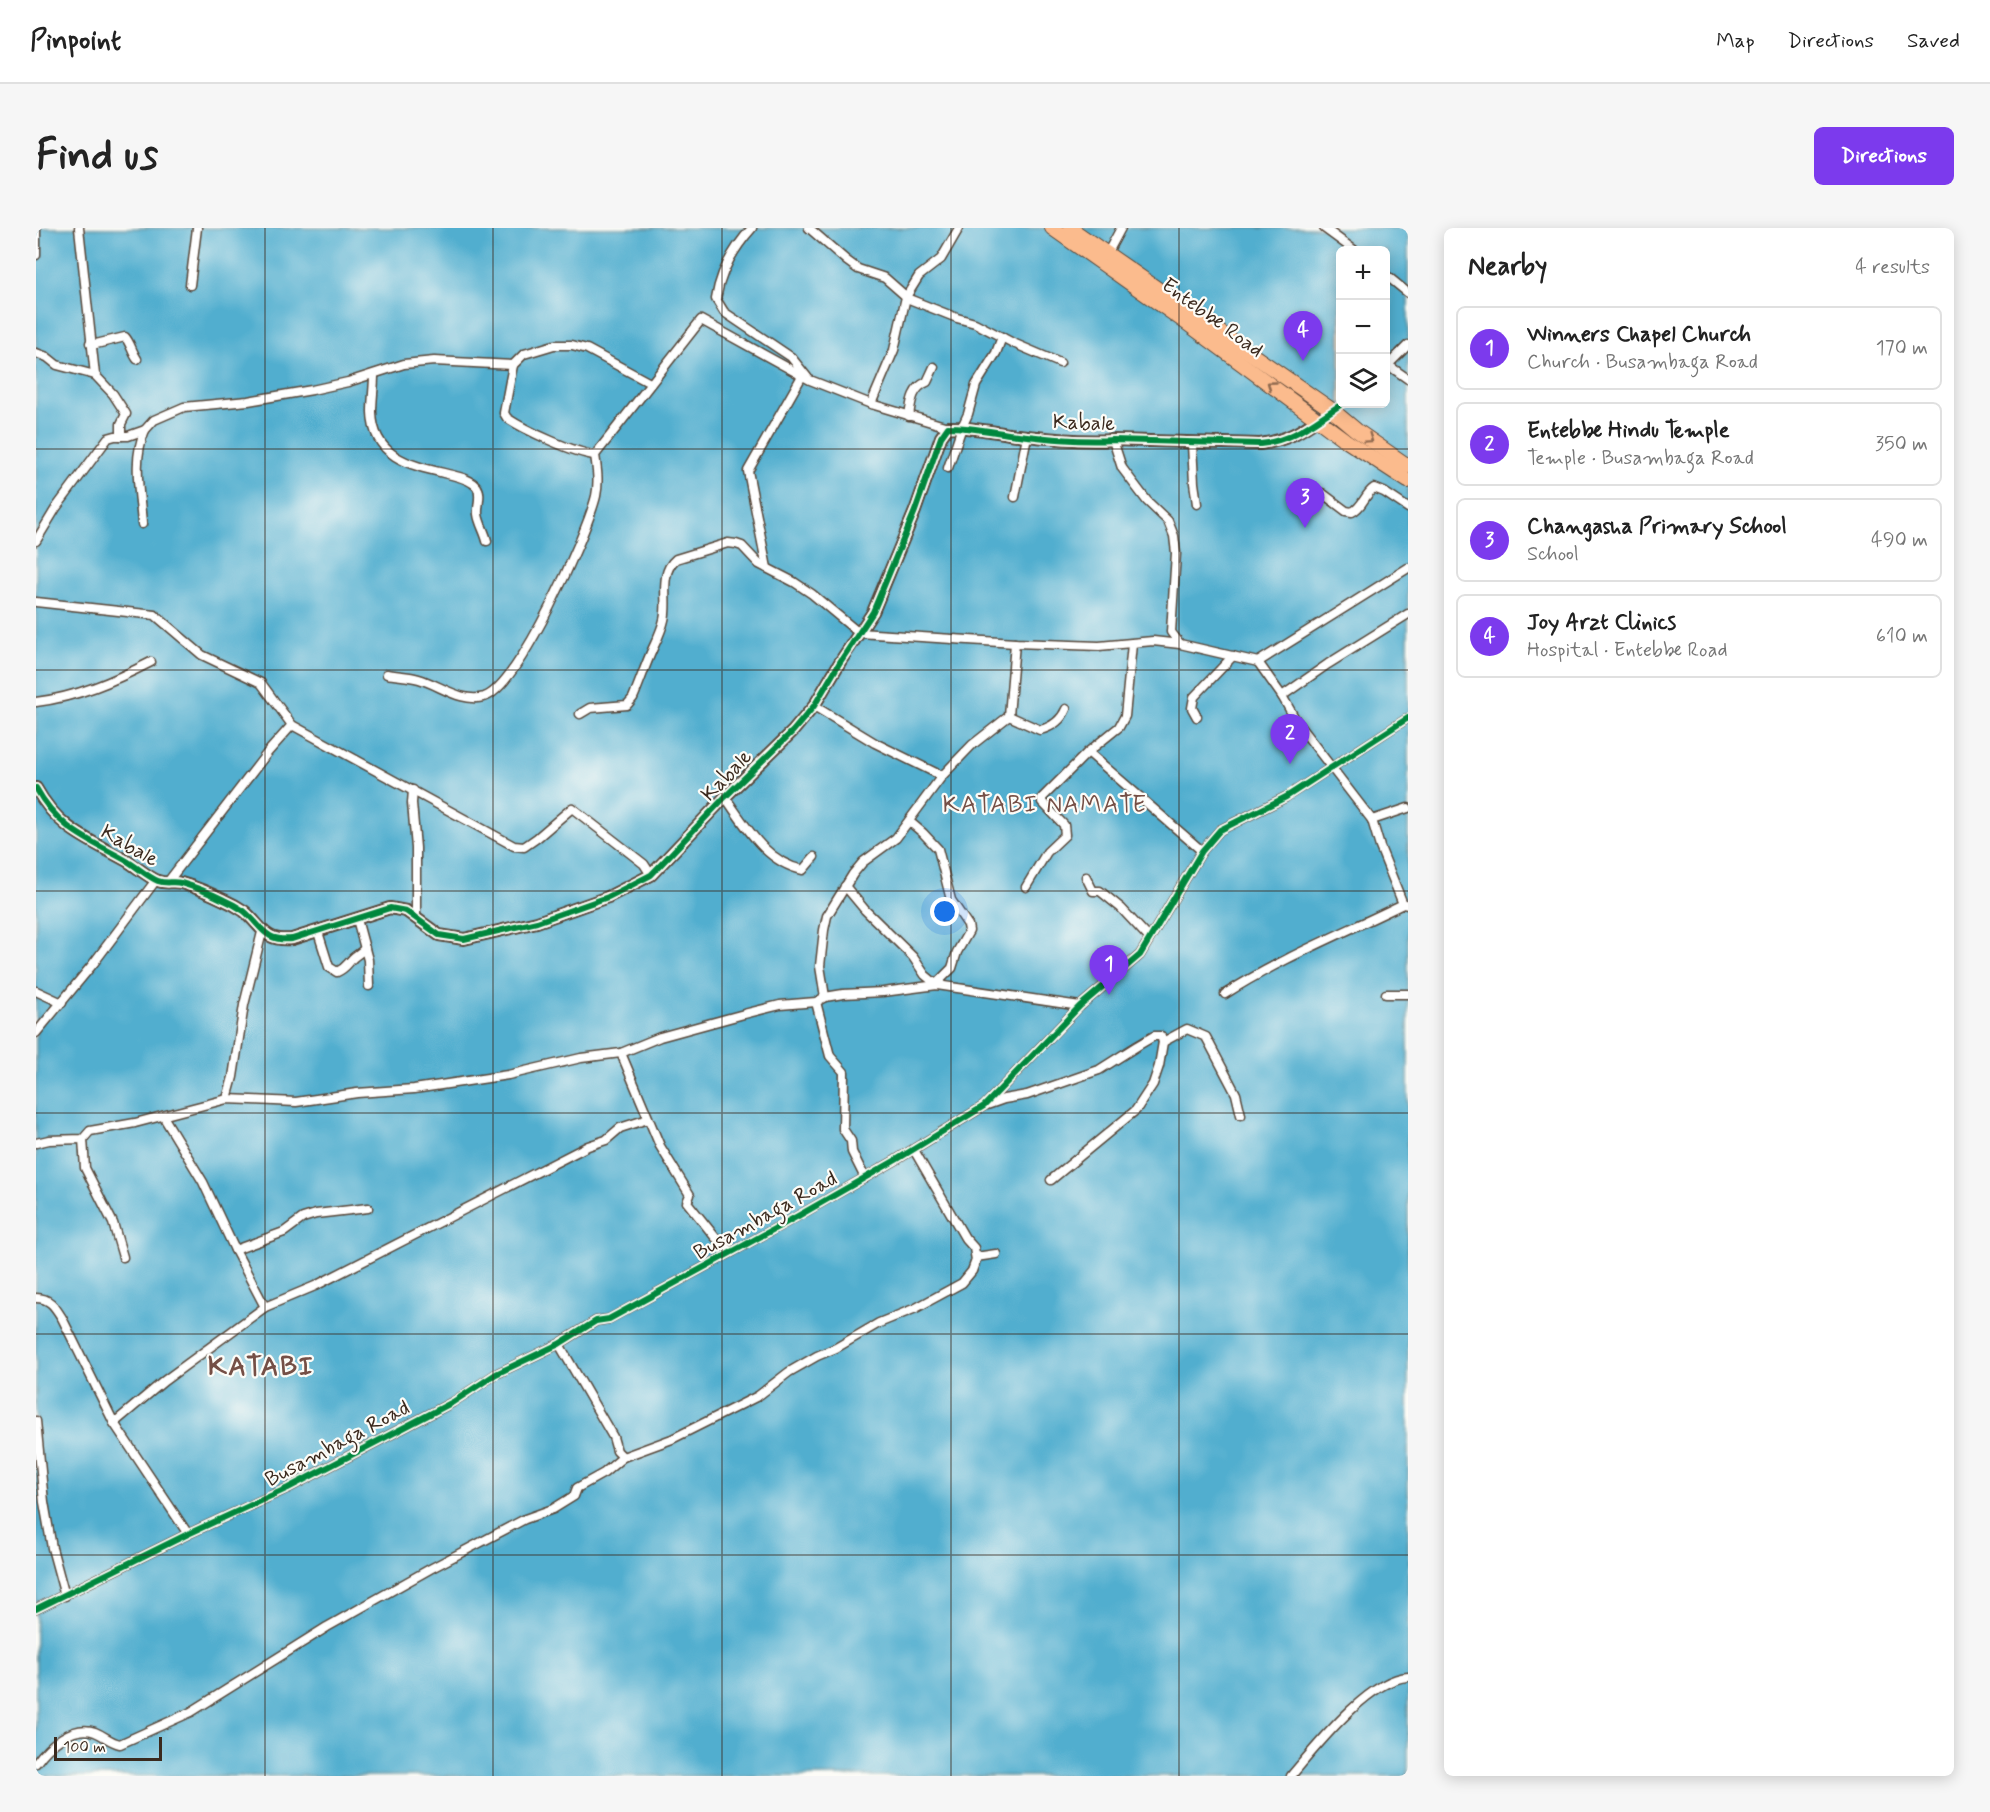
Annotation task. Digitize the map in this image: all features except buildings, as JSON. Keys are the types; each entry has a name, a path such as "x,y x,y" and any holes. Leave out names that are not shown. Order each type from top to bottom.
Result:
{"highway":[{"name":"Entebbe Road","path":"1052,228 1408,481"},
{"name":"Entebbe Road","path":"1070,228 1336,406"},
{"name":"Entebbe Road","path":"1338,408 1356,430 1408,466"}],"street":[{"path":"36,228 36,255"},
{"path":"79,228 95,375 126,414 121,436"},
{"path":"190,285 197,228"},
{"path":"752,228 729,259 717,289 716,299 724,312 791,357 806,378"},
{"path":"809,228 858,269 885,278 906,297 975,323 1060,363"},
{"path":"871,404 894,350 906,297 919,276 941,259 959,228"},
{"path":"1107,254 1121,228"},
{"path":"1324,228 1349,246"},
{"path":"1390,277 1408,292"},
{"path":"387,674 417,679 457,695 482,697 493,693 520,658 550,606 575,551 596,496 598,475 595,456 701,320 806,378 871,404 948,427"},
{"path":"90,343 96,344 125,337 137,359"},
{"path":"948,468 976,385 996,353 1002,337"},
{"path":"595,456 570,449 507,418 504,412 513,365 524,354 554,345 572,345 602,356 650,383"},
{"path":"1390,363 1408,345"},
{"path":"36,353 47,357 57,365 95,375"},
{"path":"142,524 138,479 140,442 145,430 154,420 184,407 248,401 300,392 374,375 404,364 434,361 513,365"},
{"path":"909,416 916,389 927,382 934,367"},
{"path":"1390,368 1408,379"},
{"path":"374,375 372,414 376,433 398,459 466,480 477,486 478,515 487,541"},
{"path":"767,568 748,471 806,378"},
{"name":"Kabale","path":"36,790 46,807 66,827 141,868 161,882 178,882 223,899 244,912 262,932 271,938 283,940 318,932 390,908 406,910 439,935 464,939 537,922 609,897 651,875 725,797 793,731 814,706 873,612 915,511 941,437 948,427 1090,441 1260,444 1279,442 1303,431 1336,408"},
{"path":"36,541 56,508 108,438 128,436 145,430"},
{"path":"1015,497 1027,436"},
{"path":"1113,440 1122,468 1147,501 1168,521 1174,536 1176,553 1172,632 1180,644"},
{"path":"1192,444 1197,504"},
{"path":"1322,493 1346,511 1352,512 1361,506 1374,488 1408,508"},
{"path":"580,714 590,708 627,705 633,698 659,638 664,619 666,571 676,559 728,543 742,546 759,564 812,594 859,633 1099,646 1152,641 1180,644 1258,662 1298,724 1372,820 1380,847 1406,905 1248,980 1225,994"},
{"path":"1258,662 1408,568"},
{"path":"36,602 155,615 202,655 261,682 292,725 500,839 514,846 524,847 572,808 644,864 651,875"},
{"path":"1282,696 1408,614"},
{"path":"1152,641 1166,632 1172,615"},
{"path":"825,997 819,966 820,947 827,916 863,862 896,838 942,776 972,746 1010,716 1015,643"},
{"path":"1026,887 1047,852 1065,835 1064,825 1042,802 1042,798 1088,752 1119,727 1125,716 1132,644"},
{"path":"1197,717 1192,708 1194,697 1233,656"},
{"path":"36,702 80,693 120,678 151,662"},
{"path":"814,706 875,743 942,776"},
{"path":"1010,716 1040,730 1051,727 1066,709"},
{"name":"Busambaga Road","path":"36,1609 188,1534 288,1488 453,1401 496,1374 559,1344 596,1321 609,1319 865,1178 984,1106 1080,1006 1140,956 1202,851 1220,830 1286,797 1408,718"},
{"path":"36,1033 292,725"},
{"path":"1088,752 1202,851"},
{"path":"413,790 416,917"},
{"path":"725,797 760,846 774,858 802,870 814,856"},
{"path":"1372,820 1408,808"},
{"path":"910,822 923,832 938,849 951,900 968,925 969,931 957,952 952,968 937,985"},
{"path":"1086,877 1093,891 1100,891 1114,902 1149,938"},
{"path":"845,886 913,957 925,975 937,985"},
{"path":"357,919 368,960 369,986"},
{"path":"227,1099 233,1077 244,1005 262,932"},
{"path":"318,932 328,967 337,972 345,969 364,948"},
{"path":"123,1257 113,1223 85,1168 83,1139 90,1131 163,1116 227,1099 296,1102 357,1093 414,1089 508,1075 581,1058 621,1053 660,1037 780,1005 816,1002 825,997 937,985 1080,1006"},
{"path":"36,991 62,1003"},
{"path":"1386,994 1408,994"},
{"path":"816,1002 830,1056 844,1072 843,1129 851,1141 852,1152 865,1178"},
{"path":"1163,1042 1187,1029 1206,1036 1236,1094 1241,1115"},
{"path":"984,1106 1004,1099 1027,1095 1099,1070 1154,1036 1161,1036 1163,1042 1159,1066 1153,1083 1136,1110 1051,1180"},
{"path":"621,1053 660,1146 690,1195 687,1202 715,1237 732,1252"},
{"path":"163,1116 203,1182 265,1307"},
{"path":"114,1423 164,1381 265,1307 315,1286 588,1146 606,1140 620,1128 648,1119"},
{"path":"36,1143 49,1140 83,1139"},
{"path":"36,1762 53,1742 76,1732 96,1733 110,1742 120,1744 191,1712 327,1628 430,1569 525,1519 553,1509 574,1496 577,1488 604,1473 623,1457 672,1439 758,1396 789,1372 879,1323 962,1283 972,1271 976,1257 974,1248 965,1238 914,1150"},
{"path":"235,1250 284,1232 303,1218 316,1214 368,1208"},
{"path":"976,1257 996,1254"},
{"path":"36,1298 53,1304 114,1423 188,1534"},
{"path":"559,1344 613,1437 617,1451 623,1457"},
{"path":"36,1421 44,1502 52,1548 65,1596"},
{"path":"1291,1776 1328,1732 1376,1689 1399,1677 1408,1677"}],"water":[{"path":"36,228 1408,228 1408,1776 36,1776"}],"cycle path":[{"path":"36,788 54,814 87,839 158,881 178,882 232,904 244,911 264,932 275,938 292,939 390,908 406,911 439,935 464,939 537,922 608,897 651,875 725,797 793,731 814,706 873,612 915,511 941,437 948,427 1074,440 1260,444 1284,439 1313,424 1336,408"},
{"path":"36,1609 188,1534 288,1488 453,1402 496,1374 559,1344 596,1321 609,1319 798,1216 984,1106 1080,1006 1140,955 1202,851 1220,830 1286,797 1408,718"}],"place":[{"name":"Joy Arzt Clinics","path":"1303,361"},
{"name":"Changasha Primary School","path":"1305,528"},
{"name":"Entebbe Hindu Temple","path":"1290,764"},
{"name":"Winners Chapel Church","path":"1109,995"}],"district":[{"name":"KATABI NAMATE","path":"1045,804"},
{"name":"KATABI","path":"261,1366"}]}
